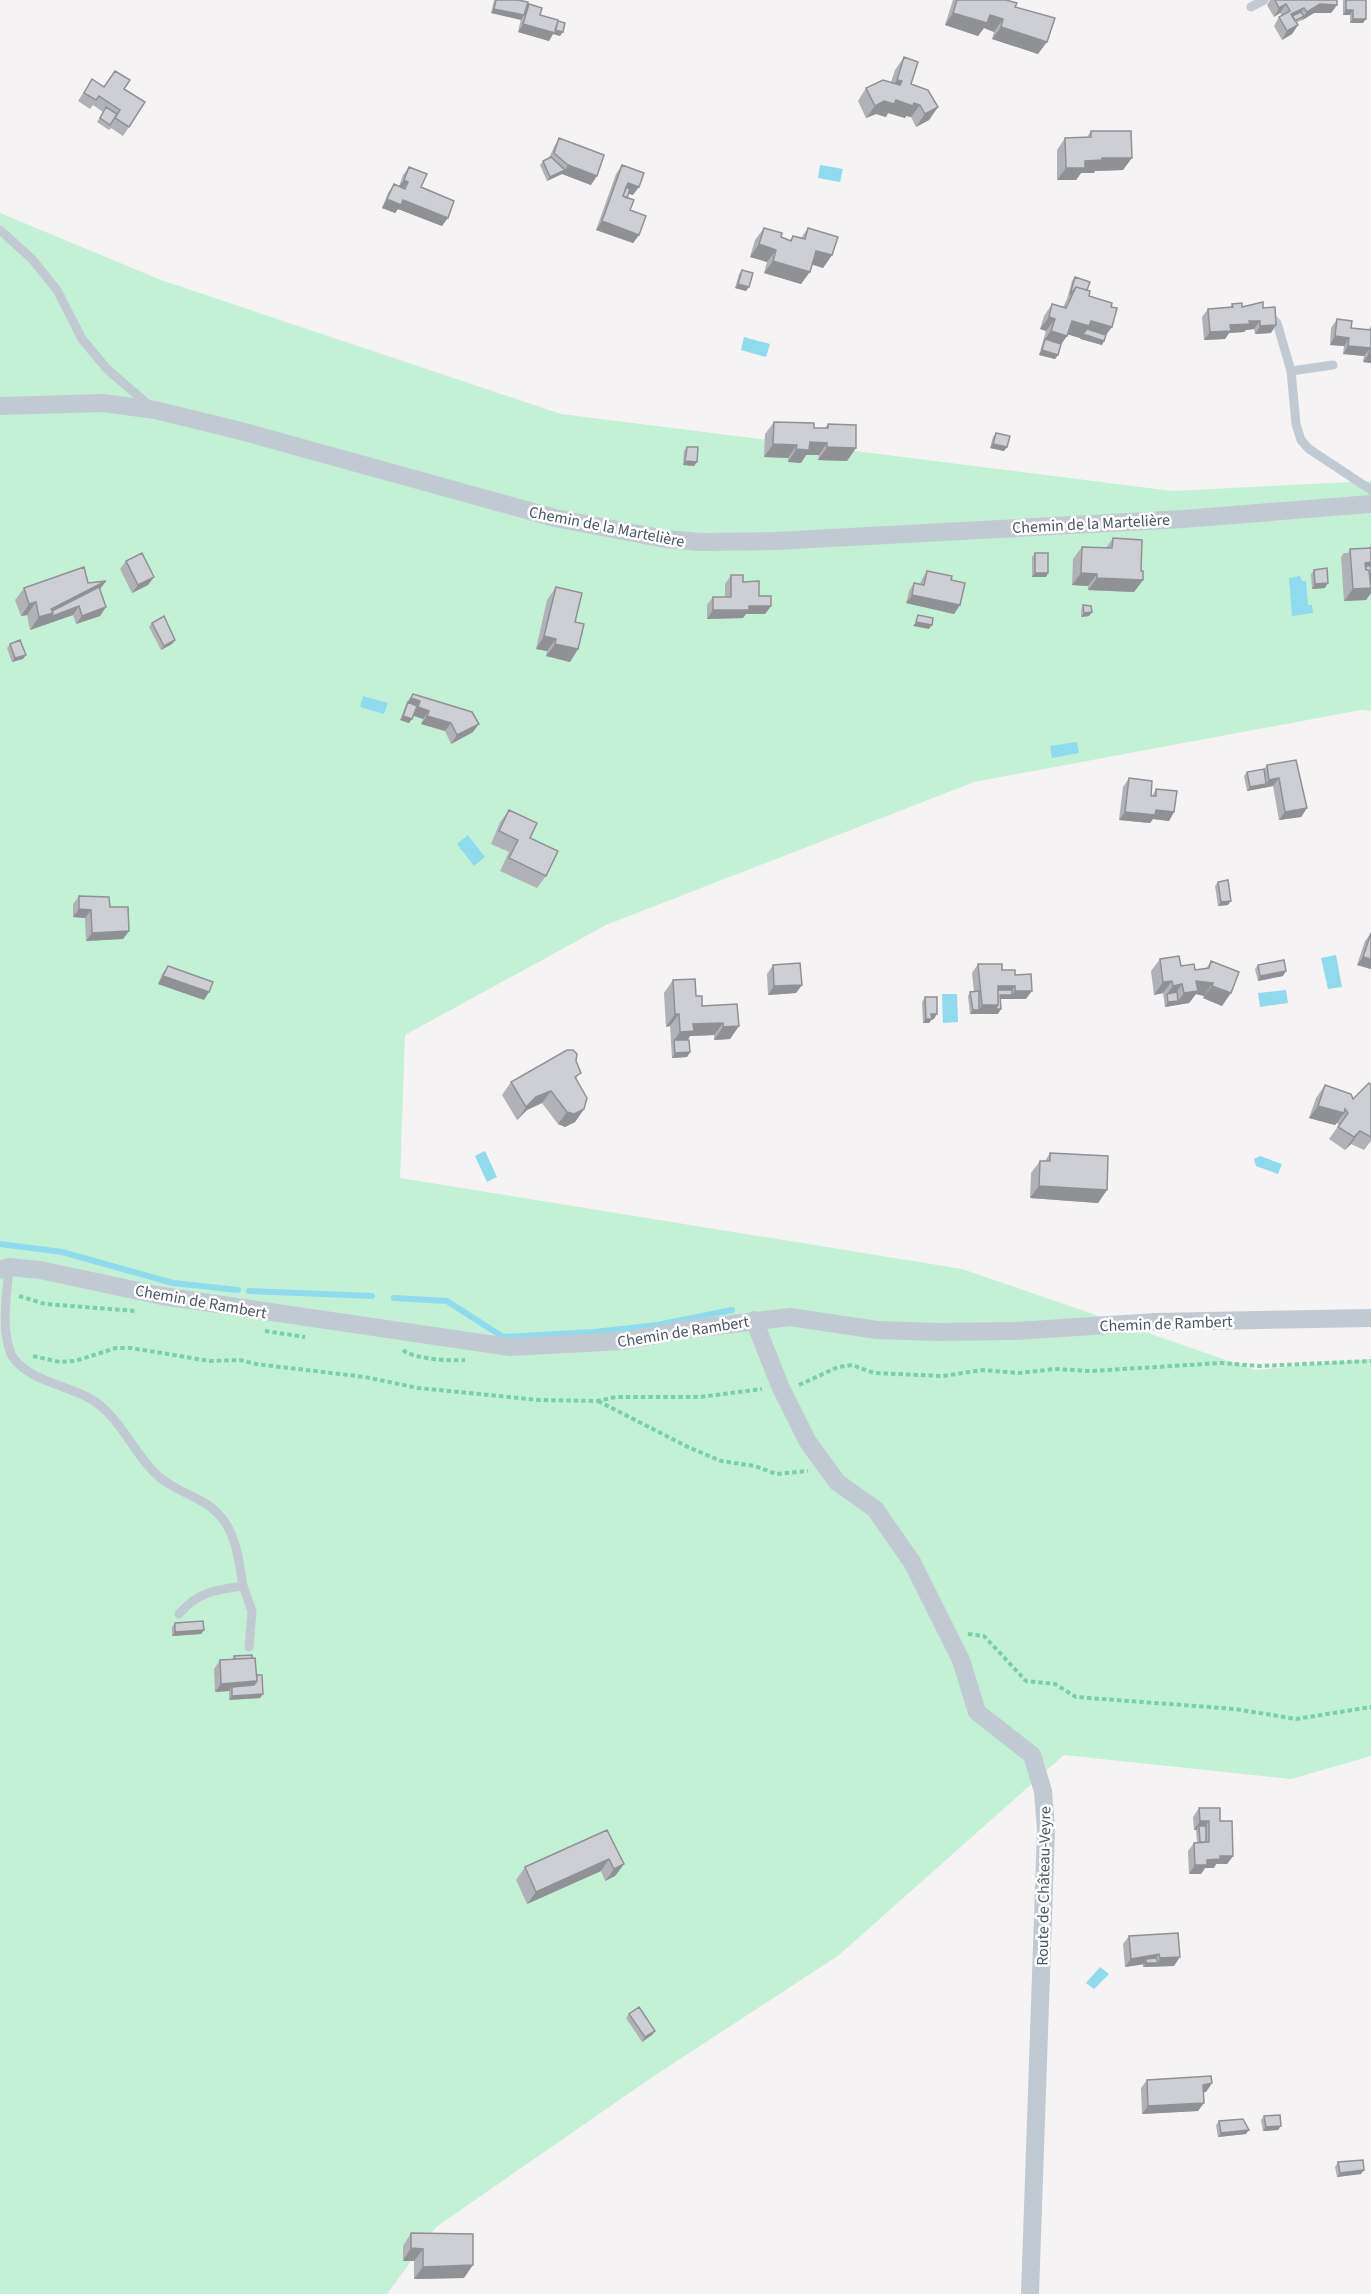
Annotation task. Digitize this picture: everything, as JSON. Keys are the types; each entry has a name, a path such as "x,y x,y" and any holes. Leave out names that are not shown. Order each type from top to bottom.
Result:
{"street":[{"name":"Chemin de la Martelière","path":"0,406 103,403 155,410 241,431 555,518 665,539 701,542 775,541 1182,519 1371,504"},
{"name":"Chemin de Rambert","path":"4,1268 40,1270 162,1296 510,1347 624,1341 754,1320 790,1317 877,1329 937,1332 1015,1331 1155,1322 1371,1318"},
{"name":"Route de Château-Veyre","path":"754,1320 780,1386 808,1442 837,1482 875,1509 912,1562 961,1660 977,1712 1032,1755 1039,1771 1046,1807 1030,2294"}],"lane":[{"path":"1251,7 1264,0"},
{"path":"0,230 33,259 57,290 82,339 107,369 155,410"},
{"path":"1263,310 1277,323 1291,371 1296,424 1301,440 1310,449 1371,490"},
{"path":"1291,371 1333,365"},
{"path":"4,1268 3,1317 6,1343 22,1368 93,1400 106,1412 156,1474 170,1486 209,1505 222,1517 232,1534 243,1586 252,1611 249,1647"},
{"path":"179,1614 192,1599 214,1590 243,1586"}],"path":[{"path":"6,1343 14,1344 41,1360 60,1362 75,1361 116,1348 131,1348 210,1361 240,1360 256,1364 365,1377 418,1388 539,1400 597,1401 616,1397 700,1397 799,1385 838,1367 852,1365 874,1373 943,1376 983,1370 1091,1371 1221,1363 1259,1366 1371,1361"},
{"path":"597,1401 721,1461 754,1466 776,1474 827,1468"},
{"path":"947,1631 984,1636 1026,1681 1055,1684 1076,1697 1235,1709 1296,1719 1371,1707"}],"green space":[{"path":"0,213 161,280 561,414 1172,491 1371,481 1371,711 1361,710 974,782 606,925 405,1035 400,1178 962,1269 1255,1370 1371,1359 1371,1756 1291,1779 1064,1755 839,1955 651,2078 436,2227 387,2294 0,2294"}],"water":[{"path":"820,165 843,169 840,182 818,178"},
{"path":"744,337 770,344 766,357 741,350"},
{"path":"1300,576 1302,581 1306,581 1308,605 1312,605 1313,613 1292,616 1289,578"},
{"path":"363,696 388,703 384,714 360,707"},
{"path":"1077,742 1079,753 1052,758 1050,746"},
{"path":"468,835 485,857 474,866 457,844"},
{"path":"1336,955 1342,987 1328,989 1321,958"},
{"path":"1286,990 1288,1003 1260,1007 1258,993"},
{"path":"942,994 957,994 958,1022 943,1023"},
{"path":"485,1151 497,1177 487,1182 475,1156"},
{"path":"1260,1156 1282,1164 1278,1174 1256,1166 1254,1159"},
{"path":"1100,1967 1109,1974 1094,1989 1086,1983"}],"building":[{"path":"496,0 528,2 524,15 494,9"},
{"path":"957,0 1006,0 1017,3 1015,7 1055,18 1047,42 1001,27 1003,19 990,15 987,23 953,13"},
{"path":"1275,0 1337,0 1337,5 1320,4 1307,12 1304,8 1291,14 1298,25 1287,31 1279,17 1290,11 1286,4 1279,8"},
{"path":"1346,0 1366,0 1366,19 1353,19 1353,10 1346,10"},
{"path":"529,4 542,8 540,15 558,20 555,33 523,24"},
{"path":"1301,12 1304,16 1295,21 1292,16"},
{"path":"558,21 565,23 563,32 555,30"},
{"path":"904,57 918,62 911,84 928,90 938,107 925,114 920,105 914,103 913,106 896,100 894,104 884,101 875,106 866,88 883,80 900,85 902,81 897,80"},
{"path":"115,71 130,80 124,89 145,102 129,127 115,118 120,110 99,96 96,100 84,93 92,79 104,87"},
{"path":"106,107 117,114 110,125 100,118"},
{"path":"1091,131 1131,131 1132,158 1102,158 1102,160 1085,161 1085,168 1066,168 1065,138 1091,137"},
{"path":"559,138 604,155 597,176 568,165 554,153"},
{"path":"551,157 565,170 550,177 543,161"},
{"path":"622,165 644,173 639,187 628,183 623,196 634,200 630,210 646,216 639,235 602,221"},
{"path":"409,167 427,174 421,187 454,201 448,218 403,200 401,205 387,199 394,184 405,189 408,182 404,180"},
{"path":"626,187 630,189 627,198 623,196"},
{"path":"764,228 782,233 781,237 791,241 793,236 805,239 808,228 838,237 832,255 816,251 810,272 773,261 776,250 759,244"},
{"path":"742,270 753,273 749,287 738,284"},
{"path":"1075,277 1090,282 1087,290 1076,287 1070,295"},
{"path":"1076,287 1090,291 1089,296 1112,303 1111,307 1117,308 1112,327 1091,321 1089,326 1072,321 1067,336 1051,331 1055,319 1049,317 1052,304 1066,308"},
{"path":"1263,302 1263,308 1275,307 1276,325 1260,326 1260,321 1249,321 1250,324 1230,325 1231,331 1210,332 1208,309 1233,307 1232,304 1242,303 1242,307"},
{"path":"1337,319 1352,321 1351,328 1371,330 1371,354 1369,354 1370,348 1348,346 1349,338 1335,336"},
{"path":"1087,329 1106,335 1104,341 1083,334"},
{"path":"1045,339 1061,344 1058,355 1042,350"},
{"path":"774,422 814,423 814,428 828,428 828,424 856,425 856,448 827,447 827,443 810,442 809,450 796,449 797,445 773,444"},
{"path":"996,433 1010,436 1007,447 993,444"},
{"path":"687,447 698,447 697,462 685,461"},
{"path":"1113,538 1142,540 1143,580 1097,578 1097,574 1081,573 1082,547 1112,548"},
{"path":"1371,548 1371,562 1365,563 1366,570 1369,570 1371,588 1353,589 1350,549"},
{"path":"142,553 154,577 138,585 126,561"},
{"path":"1035,553 1048,553 1048,573 1035,573"},
{"path":"1366,566 1371,566 1371,588 1369,570 1366,570"},
{"path":"84,567 88,583 106,581 51,609 53,613 39,617 36,602 29,604 24,588"},
{"path":"1327,568 1328,583 1315,584 1314,570"},
{"path":"927,571 952,576 951,580 965,583 960,605 912,595 914,583 924,585"},
{"path":"731,575 743,575 743,582 759,581 759,596 771,596 771,606 749,606 749,610 713,610 713,597 731,597"},
{"path":"99,587 106,607 82,616 79,606 50,617 52,611"},
{"path":"556,587 582,593 575,622 584,624 578,649 555,644 556,639 544,636"},
{"path":"1083,605 1091,606 1092,612 1084,613"},
{"path":"918,615 933,618 932,625 916,622"},
{"path":"164,616 175,640 164,646 152,623"},
{"path":"20,640 26,655 15,658 10,644"},
{"path":"413,694 472,712 479,724 457,735 451,723 427,716 429,711 418,707 420,701 411,698"},
{"path":"408,702 417,706 412,719 403,716"},
{"path":"1296,760 1307,808 1285,812 1279,778 1269,780 1267,765"},
{"path":"1264,769 1266,784 1250,787 1247,772"},
{"path":"1129,778 1152,781 1151,796 1156,796 1156,789 1177,791 1174,812 1156,810 1155,815 1125,812"},
{"path":"509,810 537,823 530,838 558,851 546,876 509,858 518,840 499,831"},
{"path":"1228,880 1231,901 1221,902 1218,882"},
{"path":"79,896 109,897 110,907 128,907 129,931 92,933 91,910 79,909"},
{"path":"1371,933 1371,959 1363,957"},
{"path":"1179,956 1181,966 1194,964 1195,970 1209,968 1211,961 1239,972 1231,993 1212,986 1213,983 1196,981 1198,991 1184,993 1182,984 1173,986 1172,981 1163,982 1160,959"},
{"path":"1284,960 1286,971 1260,976 1258,965"},
{"path":"800,963 802,985 774,986 773,965"},
{"path":"978,964 1002,964 1002,970 1015,970 1015,975 1031,974 1032,991 1015,991 1015,986 998,986 998,1005 982,1005"},
{"path":"168,966 213,982 209,992 163,976"},
{"path":"695,979 696,996 702,996 702,1006 737,1004 739,1026 723,1027 723,1023 693,1024 694,1031 680,1032 679,1014 675,1014 673,980"},
{"path":"998,990 1012,990 1012,995 1000,995 1001,1009 995,1009 998,1005"},
{"path":"979,991 979,1010 973,1010 970,992"},
{"path":"1177,992 1178,1001 1168,1002 1167,994"},
{"path":"925,997 937,997 937,1014 931,1014 932,1019 926,1019"},
{"path":"674,1040 689,1040 690,1052 675,1053"},
{"path":"567,1050 573,1050 577,1054 576,1061 581,1073 575,1077 587,1098 584,1109 574,1114 567,1112 551,1091 536,1097 526,1107 511,1082"},
{"path":"1369,1083 1371,1085 1371,1137 1360,1131 1354,1137 1338,1127 1348,1113 1345,1109 1344,1113 1318,1106 1325,1085 1351,1094 1353,1099"},
{"path":"1050,1153 1108,1156 1107,1190 1039,1186 1040,1161 1050,1161"},
{"path":"203,1621 204,1630 175,1632 175,1623"},
{"path":"252,1655 252,1658 235,1659 234,1656"},
{"path":"255,1658 257,1681 221,1684 220,1660"},
{"path":"257,1675 262,1675 263,1694 232,1696 232,1687 254,1685"},
{"path":"1199,1808 1220,1808 1220,1821 1232,1821 1233,1856 1220,1856 1220,1859 1207,1860 1207,1865 1195,1865 1194,1843 1209,1842 1209,1821 1200,1821"},
{"path":"1199,1826 1206,1826 1206,1842 1200,1842"},
{"path":"607,1830 624,1864 614,1869 609,1859 536,1892 525,1867"},
{"path":"1178,1933 1180,1957 1160,1958 1159,1954 1131,1959 1129,1936"},
{"path":"1156,1958 1158,1963 1146,1963 1146,1959"},
{"path":"639,2007 655,2031 645,2037 629,2014"},
{"path":"1211,2076 1212,2083 1203,2085 1204,2103 1148,2106 1147,2080"},
{"path":"1280,2115 1281,2126 1266,2127 1264,2116"},
{"path":"1243,2119 1249,2130 1221,2133 1219,2121"},
{"path":"1363,2160 1364,2170 1340,2173 1338,2162"},
{"path":"411,2233 473,2234 473,2265 423,2267 423,2249 411,2248"}],"waterway":[{"path":"0,1244 62,1252 173,1283 238,1290"},
{"path":"249,1291 372,1296"},
{"path":"394,1298 447,1301 503,1337 594,1332 657,1325 732,1310"}]}
